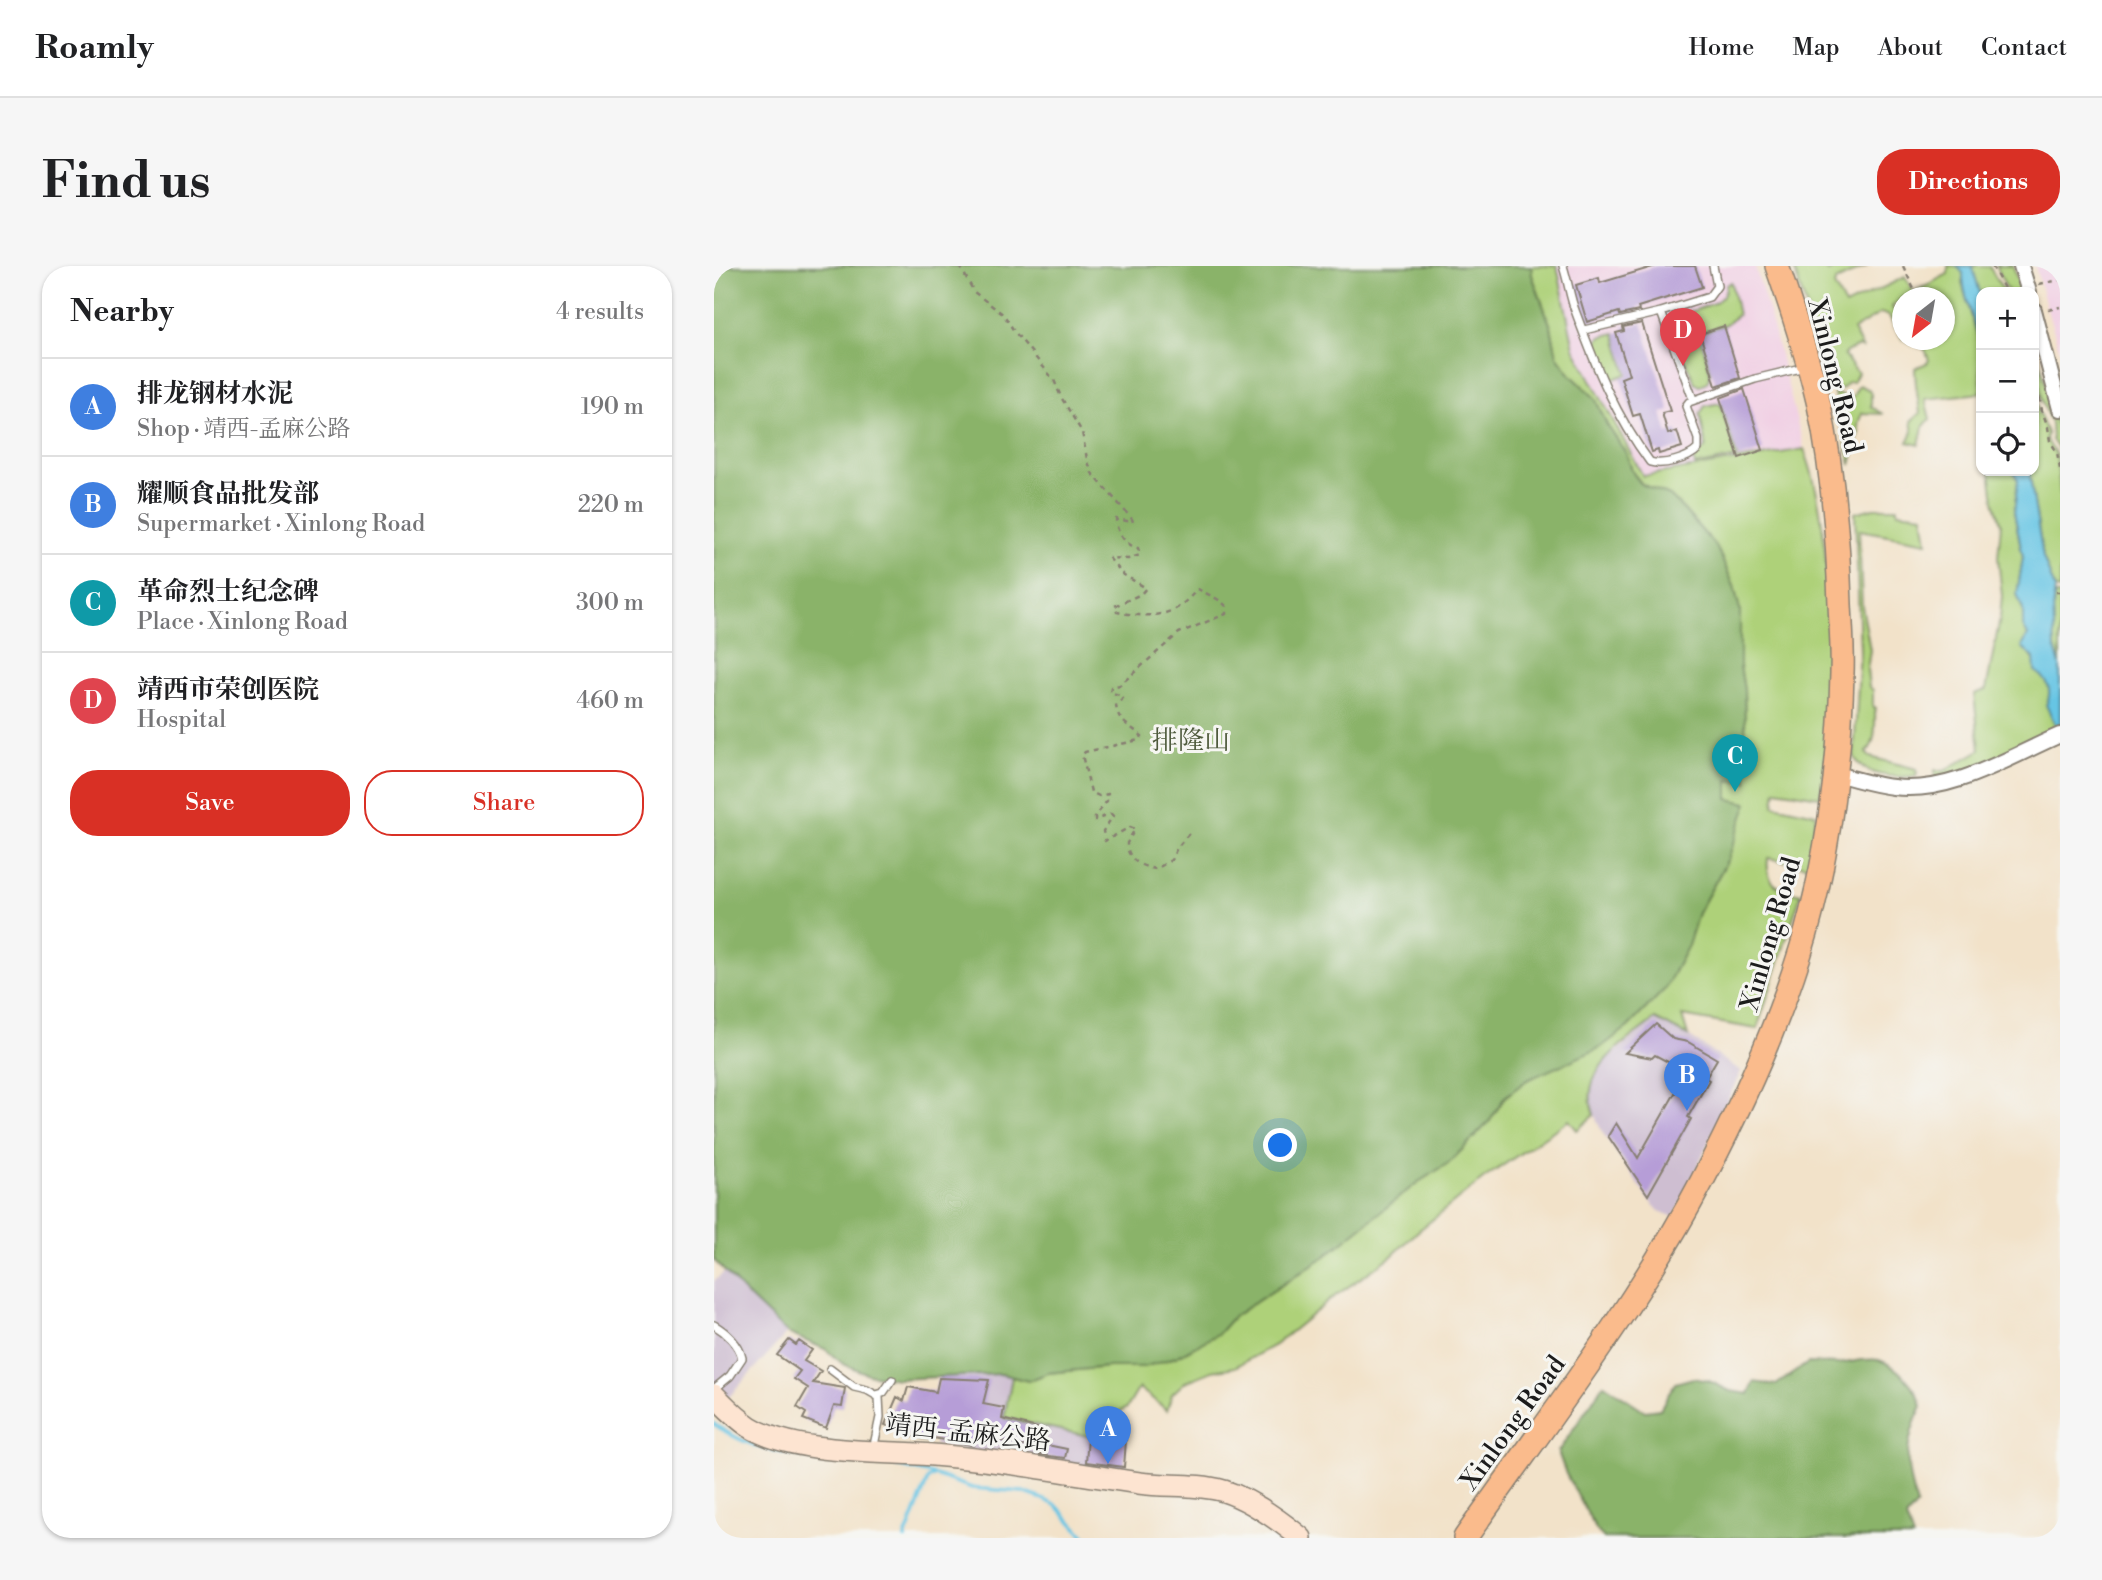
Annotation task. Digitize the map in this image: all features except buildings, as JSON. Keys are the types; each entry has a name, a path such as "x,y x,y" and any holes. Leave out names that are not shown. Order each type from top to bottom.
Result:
{"main road":[{"name":"Xinlong Road","path":"1777,266 1812,365"},
{"name":"Xinlong Road","path":"1472,1538 1574,1396 1649,1282 1706,1185 1761,1075 1785,1013 1811,932 1829,852 1848,675 1844,526 1829,424 1784,266"},
{"name":"Xinlong Road","path":"1465,1538 1607,1338 1701,1183 1748,1090 1780,1011 1806,932 1838,775"},
{"name":"靖西-孟麻公路","path":"714,1395 748,1426 774,1438 872,1452 975,1459 1142,1483 1223,1491 1246,1501 1301,1538"}],"street":[{"path":"2021,266 2027,287"},
{"path":"2039,329 2060,410"},
{"path":"1838,775 1894,788 1931,788 1982,770 2055,737"}],"lane":[{"path":"1563,266 1588,349 1605,389 1650,462 1657,464 1691,455 1698,449 1698,439 1686,406 1693,399 1755,379 1812,365"},
{"path":"1584,330 1661,312 1709,297 1717,286 1713,266"},
{"path":"1661,312 1693,399"},
{"path":"714,1325 725,1332 741,1352 742,1358 730,1376 714,1389"},
{"path":"830,1368 854,1387 876,1395 883,1393 892,1380"},
{"path":"872,1452 880,1417 880,1402 876,1395"}],"path":[{"path":"714,272 723,266"},
{"path":"960,266 974,292 1004,315 1054,380 1082,432 1092,473 1132,519 1133,522 1130,523 1116,519 1116,524 1130,546 1138,548 1140,555 1128,559 1109,558 1124,575 1146,587 1141,594 1115,606 1117,612 1143,615 1165,612 1178,607 1198,589 1217,598 1226,606 1226,614 1180,633 1120,685 1111,687 1110,692 1122,696 1122,700 1115,704 1117,715 1142,736 1139,740 1085,752 1082,755 1091,792 1099,796 1108,794 1109,798 1095,817 1098,821 1111,814 1113,816 1104,831 1105,841 1130,827 1135,829 1127,843 1130,856 1137,863 1156,869 1171,860 1191,831"},
{"path":"1903,266 1913,287"},
{"path":"1992,266 2003,287"},
{"path":"2035,287 2060,280"},
{"path":"2039,395 2060,469"}],"shaded area":[{"path":"1557,266 1755,266 1804,449 1643,476 1623,434 1574,348"},
{"path":"2035,266 2060,266 2060,351 2048,313"},
{"path":"1655,1019 1688,1036 1741,1071 1674,1217 1659,1211 1648,1199 1602,1132 1589,1102 1590,1087 1600,1065"},
{"path":"725,1272 787,1333 728,1398 714,1383 714,1281"},
{"path":"1002,1374 1012,1377 1004,1418 1093,1436 1094,1428 1111,1429 1111,1437 1127,1439 1124,1473 934,1445 942,1404 933,1401 938,1376"}],"green space":[{"name":"排隆山","path":"714,266 1531,266 1551,327 1557,356 1571,375 1595,398 1607,425 1626,453 1633,473 1641,484 1670,496 1717,548 1734,586 1740,610 1740,666 1744,690 1747,782 1728,780 1728,799 1747,803 1728,859 1698,913 1688,945 1665,989 1628,1027 1600,1048 1527,1080 1505,1097 1489,1122 1450,1162 1417,1183 1324,1257 1233,1317 1219,1333 1176,1357 1144,1367 1108,1367 1048,1373 1028,1381 1002,1374 898,1379 868,1374 843,1364 825,1349 787,1333 714,1260"},
{"path":"1531,266 1557,266 1574,348 1643,476 1804,449 1811,469 1820,511 1827,577 1829,686 1826,753 1820,797 1776,790 1774,805 1816,814 1809,866 1768,858 1771,880 1780,888 1801,894 1757,1029 1682,1016 1688,1036 1655,1019 1606,1059 1592,1084 1590,1099 1594,1115 1577,1130 1569,1120 1483,1179 1417,1232 1392,1256 1335,1296 1275,1345 1235,1367 1212,1371 1185,1382 1172,1394 1167,1410 1139,1388 1127,1408 1112,1416 1110,1429 1094,1428 1093,1437 1004,1418 1012,1377 1028,1381 1048,1373 1108,1367 1144,1367 1176,1357 1219,1333 1233,1317 1302,1272 1417,1183 1450,1162 1489,1122 1505,1097 1526,1080 1574,1058 1628,1027 1665,989 1688,945 1698,913 1728,859 1746,803 1728,799 1728,780 1747,781 1744,690 1740,666 1740,610 1734,586 1717,548 1684,510 1670,496 1642,484 1633,473 1626,453 1607,425 1595,398 1571,375 1557,356 1551,327"},
{"path":"1793,266 1824,266 1828,272 1838,266 1867,266 1836,281 1834,286 1845,306 1905,277 1911,287 1892,287 1892,321 1889,316 1881,313 1853,330 1863,349 1859,346 1846,352 1844,356 1858,373 1853,382 1848,382 1842,389 1833,388"},
{"path":"1948,266 1957,266 1964,273 1962,283 1976,331 1976,394 1925,399 1930,419 1923,427 1919,445 1908,442 1913,432 1911,421 1920,413 1915,368 1929,360 1925,350 1955,350 1955,287 1924,287 1948,274"},
{"path":"1972,266 1989,266 2001,287 1978,287"},
{"path":"1996,266 2013,266 2019,287 2006,287"},
{"path":"1731,282 1738,315 1724,325 1699,333 1710,371 1708,381 1700,386 1695,383 1681,350 1677,330 1679,321 1685,315 1718,300 1724,294 1726,285"},
{"path":"1615,333 1627,374 1609,381 1595,345 1600,337"},
{"path":"2039,358 2060,440 2060,452 2052,440 2051,424 2041,398"},
{"path":"1859,385 1868,389 1871,394 1871,407 1883,414 1862,413 1851,465 1834,393 1852,398"},
{"path":"1720,403 1737,457 1695,466 1693,460 1706,447 1700,414 1705,406"},
{"path":"2039,413 2047,433 2046,439 2056,455 2060,492 2060,590 2055,589 2043,557 2030,476 2039,476"},
{"path":"1991,476 2016,476 2018,480 2014,512 2023,558 2017,594 2028,635 2025,649 2043,673 2050,688 2057,728 1980,765 1935,777 1935,770 1944,771 1980,750 1974,694 1986,690 2002,596 1998,557 2001,524"},
{"path":"1873,508 1897,508 1898,512 1923,515 1927,542 1859,530 1862,606 1870,650 1867,670 1875,707 1874,738 1866,753 1870,757 1917,769 1916,776 1881,775 1865,768 1854,756 1860,650 1855,513"},
{"path":"2055,595 2060,595 2060,665 2053,630"},
{"path":"1879,1360 1900,1372 1911,1385 1922,1406 1912,1431 1908,1455 1910,1479 1917,1505 1906,1518 1913,1538 1604,1538 1597,1531 1566,1474 1558,1452 1604,1384 1645,1411 1660,1409 1675,1383 1693,1378 1709,1381 1730,1391 1749,1394 1754,1382 1776,1385 1808,1363 1839,1364"}],"water":[{"path":"1957,266 1972,266 1978,287 1976,287 1976,330 1966,298 1963,273"},
{"path":"2016,476 2030,476 2043,557 2055,589 2055,648 2060,665 2060,727 2057,728 2046,705 2048,686 2035,671 2034,658 2022,647 2028,635 2023,626 2023,610 2017,594 2023,557 2014,512 2018,480"}],"waterway":[{"path":"714,1424 755,1446 801,1455"},
{"path":"882,1462 935,1475 972,1488 1023,1492 1040,1498 1056,1505 1086,1538"},
{"path":"905,1538 928,1479 935,1475"}],"place":[{"name":"靖西市荣创医院","path":"1683,366"},
{"name":"革命烈士纪念碑","path":"1735,792"},
{"name":"耀顺食品批发部","path":"1687,1111"},
{"name":"排龙钢材水泥","path":"1108,1464"}]}
